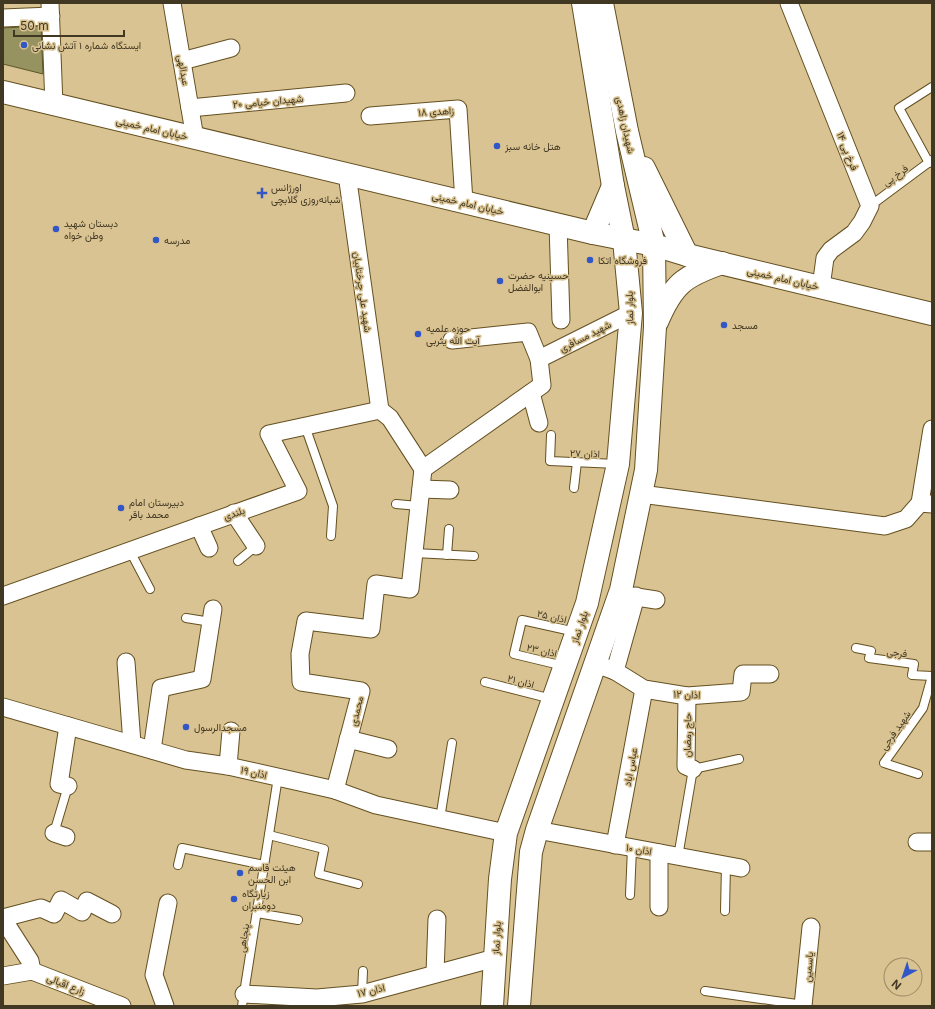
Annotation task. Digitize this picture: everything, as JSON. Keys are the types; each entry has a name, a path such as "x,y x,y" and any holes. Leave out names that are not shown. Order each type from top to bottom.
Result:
{"main road":[{"name":"شهیدان زاهدی","path":"583,3 613,186 624,240"},
{"name":"شهیدان زاهدی","path":"602,3 626,130 654,245"},
{"name":"خیابان امام خمینی","path":"3,92 593,233 654,245 722,264 932,314"},
{"path":"605,130 610,135 615,137 626,130 687,255"},
{"path":"593,233 613,186"},
{"name":"بلوار نماز","path":"492,1006 500,879 506,834 588,603 618,464 627,352 632,313 624,240"},
{"path":"519,1006 532,852 538,830 605,668 628,595 641,494 646,470 655,327 654,245"},
{"path":"655,327 670,294 680,284 691,275 722,264"},
{"path":"627,352 653,355"}],"street":[{"name":"عبدالهی","path":"172,3 195,138"},
{"name":"فرخ پی ۱۴","path":"789,3 870,206"},
{"path":"3,18 50,9 54,104"},
{"path":"182,61 231,48"},
{"name":"شهیدان خیامی ۲۰","path":"190,108 346,93"},
{"name":"زاهدی ۱۸","path":"370,116 458,109 464,202"},
{"name":"شهید علی چرختابیان","path":"347,174 380,410"},
{"path":"821,287 825,258 831,250 854,233 862,222 870,206"},
{"path":"558,224 561,320"},
{"name":"شهید مسافری","path":"539,359 632,313"},
{"path":"423,469 542,385 539,359 528,332 452,340"},
{"path":"531,393 539,423"},
{"path":"380,410 390,418 423,469 414,552"},
{"name":"بلندی","path":"3,596 298,491 269,434 380,410"},
{"path":"641,494 885,526 906,519 926,504 932,430"},
{"path":"421,489 450,490"},
{"path":"234,513 256,546"},
{"path":"200,526 209,548"},
{"name":"محمدی","path":"335,790 361,691 300,682 300,654 306,621 371,629 376,584 410,590 414,552"},
{"path":"628,595 656,600"},
{"path":"152,750 161,688 202,679 212,616"},
{"path":"126,662 132,744"},
{"name":"اذان ۱۲","path":"605,668 644,690 687,696 741,692 743,674 770,674"},
{"name":"عباس اباد","path":"615,845 644,690"},
{"name":"حاج رمضان","path":"687,696 686,766 694,769"},
{"name":"اذان ۱۹","path":"3,707 186,760 228,766 335,790 376,805 506,834"},
{"path":"68,726 59,784 68,786"},
{"path":"228,766 231,732"},
{"path":"348,739 388,749"},
{"name":"اذان ۱۰","path":"538,830 733,867"},
{"path":"659,853 659,907"},
{"path":"3,976 32,971 30,961 3,919 41,908 54,914 61,900 82,912 87,901 112,914"},
{"path":"165,1006 154,974 168,903"},
{"path":"435,973 437,919"},
{"name":"یاسمین","path":"804,1005 811,927"},
{"name":"اذان ۱۷","path":"243,1000 316,998 362,994 495,958"},
{"name":"زارع اقبالی","path":"32,971 122,1006"}],"lane":[{"path":"931,162 899,108 932,87"},
{"name":"فرخ پی","path":"870,206 931,162"},
{"path":"305,426 333,506 331,536"},
{"name":"اذان ۲۷","path":"551,435 550,461 618,464"},
{"path":"574,488 577,462"},
{"path":"396,504 419,506"},
{"path":"447,555 449,529"},
{"path":"238,561 256,546"},
{"path":"130,550 150,589"},
{"path":"414,552 474,556"},
{"path":"186,618 212,616"},
{"name":"اذان ۲۵","path":"514,654 522,620 577,632"},
{"name":"فرجی","path":"856,648 871,651 869,658 914,664 912,675 932,676"},
{"name":"اذان ۲۳","path":"514,654 565,666"},
{"name":"شهید فرجی","path":"918,774 884,763 923,708 932,676"},
{"name":"اذان ۲۱","path":"485,682 553,700"},
{"path":"440,819 452,743"},
{"path":"678,857 694,769 739,759"},
{"name":"پنجاهی","path":"243,1000 278,777"},
{"path":"60,835 68,786"},
{"path":"269,835 324,849 319,874 358,884"},
{"path":"178,864 182,848 264,865"},
{"path":"630,894 632,848"},
{"path":"725,911 733,867"},
{"path":"257,913 298,920"},
{"path":"362,994 363,971"},
{"path":"705,991 804,1005"}],"building":[{"name":"ایستگاه شماره ۱ آتش نشانی","path":"41,26 43,74 3,64 3,28"}],"place":[{"name":"ایستگاه شماره ۱ آتش نشانی","path":"24,45"},
{"name":"هتل خانه سبز","path":"497,146"},
{"name":"اورژانس شبانه‌روزی گلابچی","path":"262,193"},
{"name":"دبستان شهید وطن خواه","path":"56,229"},
{"name":"مدرسه","path":"156,240"},
{"name":"فروشگاه اتکا","path":"590,260"},
{"name":"حسینیه حضرت ابوالفضل","path":"500,281"},
{"name":"مسجد","path":"724,325"},
{"name":"حوزه علمیه آیت الله یثربی","path":"418,334"},
{"name":"دبیرستان امام محمد باقر","path":"121,508"},
{"name":"مسجدالرسول","path":"186,727"},
{"name":"هیئت قاسم ابن الحسن","path":"240,873"},
{"name":"زیارتگاه دومنبران","path":"234,899"}]}
